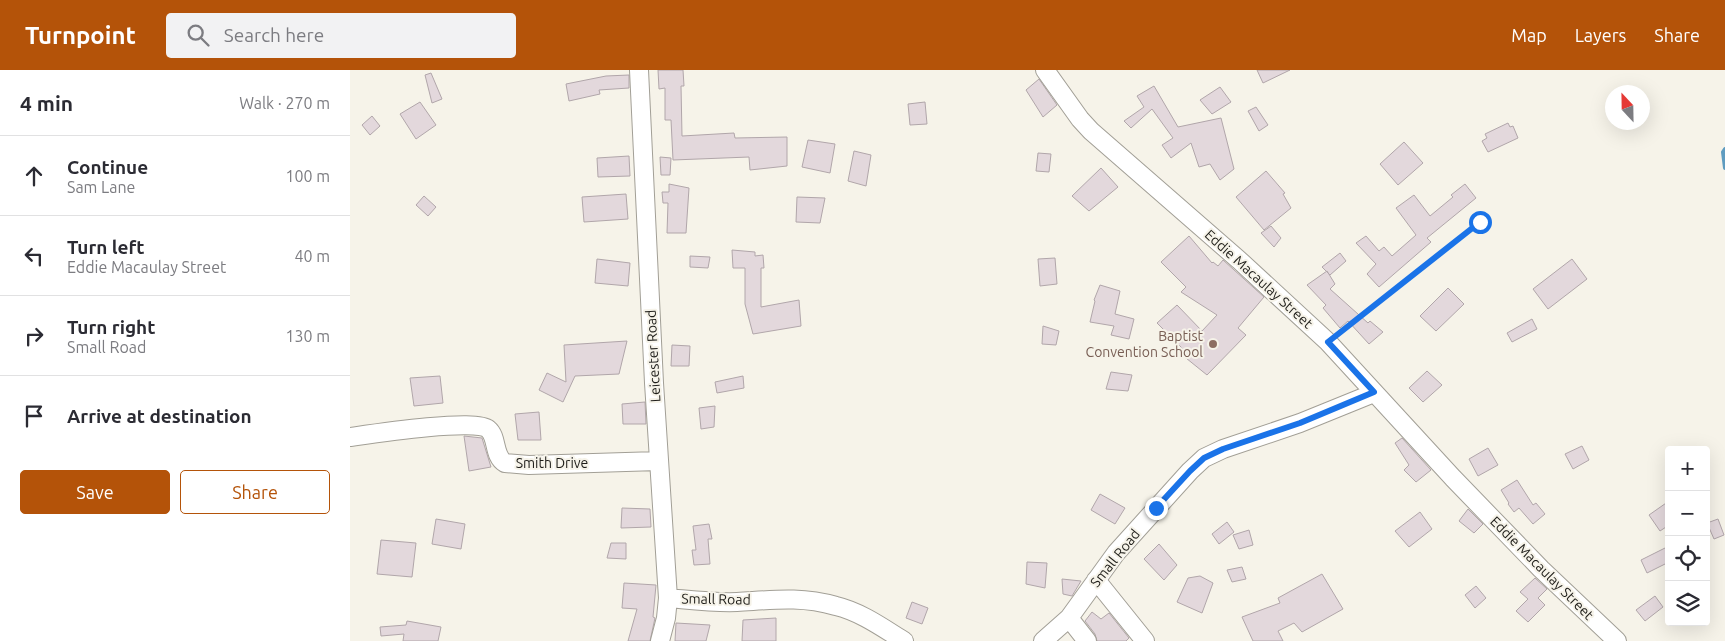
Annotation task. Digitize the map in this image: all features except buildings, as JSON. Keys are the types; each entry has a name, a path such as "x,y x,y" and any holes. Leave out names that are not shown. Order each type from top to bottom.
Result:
{"street":[{"name":"Leicester Road","path":"639,70 658,461 668,598 666,618 660,641"},
{"name":"Eddie Macaulay Street","path":"1045,70 1091,132 1239,260 1328,342 1453,478 1534,562 1617,641"},
{"name":"Small Road","path":"1043,641 1069,618 1116,553 1204,458 1223,449 1300,423 1374,392"},
{"name":"Smith Drive","path":"350,437 389,431 484,426 491,432 499,456 504,463 529,465 658,461"},
{"path":"1096,580 1145,641"},
{"name":"Small Road","path":"668,598 736,602 769,599 803,599 838,606 864,617 904,641"},
{"path":"1069,618 1087,641"}],"path":[{"path":"1328,342 1480,222"}],"waterway":[{"path":"1725,149 1723,152 1725,168"}],"place":[{"name":"Baptist Convention School","path":"1213,344"}],"route":[{"path":"1156,508 1204,458 1223,449 1300,423 1374,392 1328,342 1480,222"}]}
